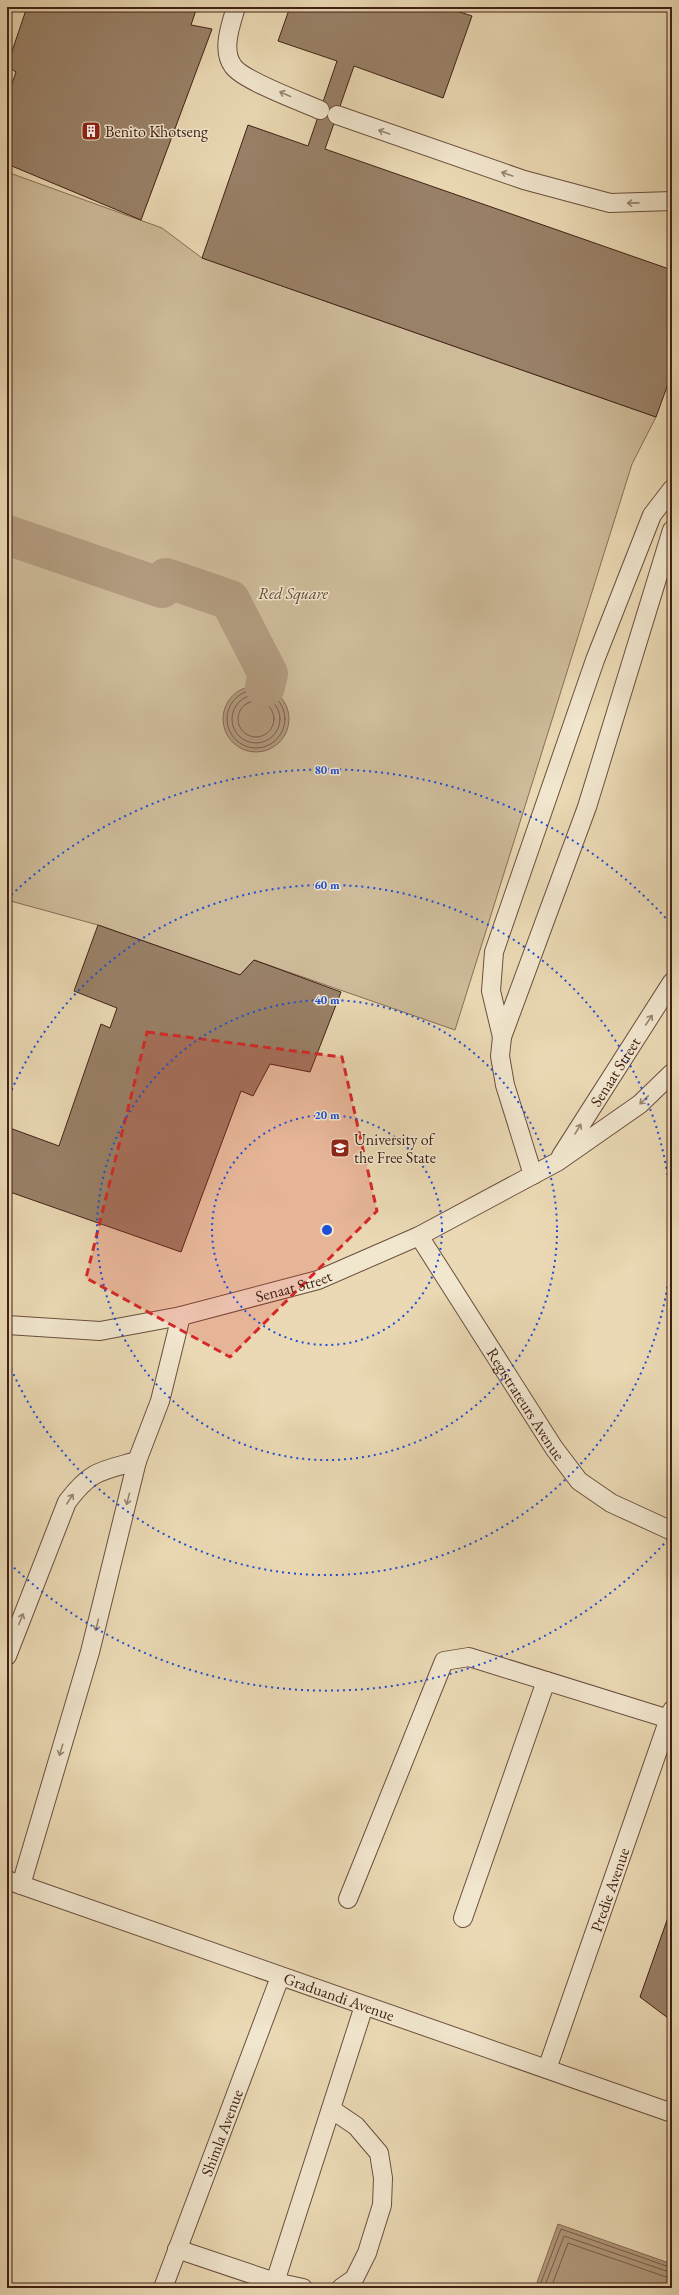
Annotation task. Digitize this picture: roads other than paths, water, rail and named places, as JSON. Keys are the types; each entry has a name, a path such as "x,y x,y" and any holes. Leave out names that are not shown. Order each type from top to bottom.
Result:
{"lane":[{"path":"236,7 230,26 227,49 232,66 245,76 328,112 524,180 610,203 672,201"},
{"path":"502,1037 491,991 494,952 595,660 652,515 672,489"},
{"path":"532,1176 505,1085 500,1056 502,1037 587,807 672,530"},
{"name":"Senaat Street","path":"557,1162 596,1098 672,982"},
{"name":"Senaat Street","path":"7,1325 100,1331 181,1316 318,1280 419,1236 557,1162 640,1104 672,1073"},
{"name":"Registrateurs Avenue","path":"419,1236 554,1448 579,1481 611,1504 672,1531"},
{"path":"14,1883 90,1652 137,1461 160,1401 181,1316"},
{"path":"7,1656 68,1502 82,1482 96,1473 137,1461"},
{"path":"348,1899 444,1660 469,1657 546,1681 670,1715"},
{"path":"463,1918 546,1681"},
{"name":"Predie Avenue","path":"547,2069 670,1715"},
{"name":"Graduandi Avenue","path":"14,1883 672,2113"},
{"name":"Shimla Avenue","path":"163,2288 280,1977"},
{"path":"275,2282 364,2006"},
{"path":"331,2109 356,2126 379,2153 383,2178 382,2205 367,2253 354,2279 341,2288"},
{"path":"177,2249 275,2282 303,2288"}],"water":[{"path":"249,686 263,686 275,691 284,700 289,712 287,732 280,743 263,752 249,752 237,747 228,738 223,726 223,712 228,700 237,691"},
{"path":"558,2224 672,2264 672,2288 535,2288"}],"waterway":[{"path":"7,535 162,588 166,578 230,600 268,674 265,687"}],"place":[{"name":"Benito Khotseng","path":"91,131"},
{"name":"University of the Free State","path":"340,1148"}],"park label":[{"name":"Red Square","path":"293,593"}]}
